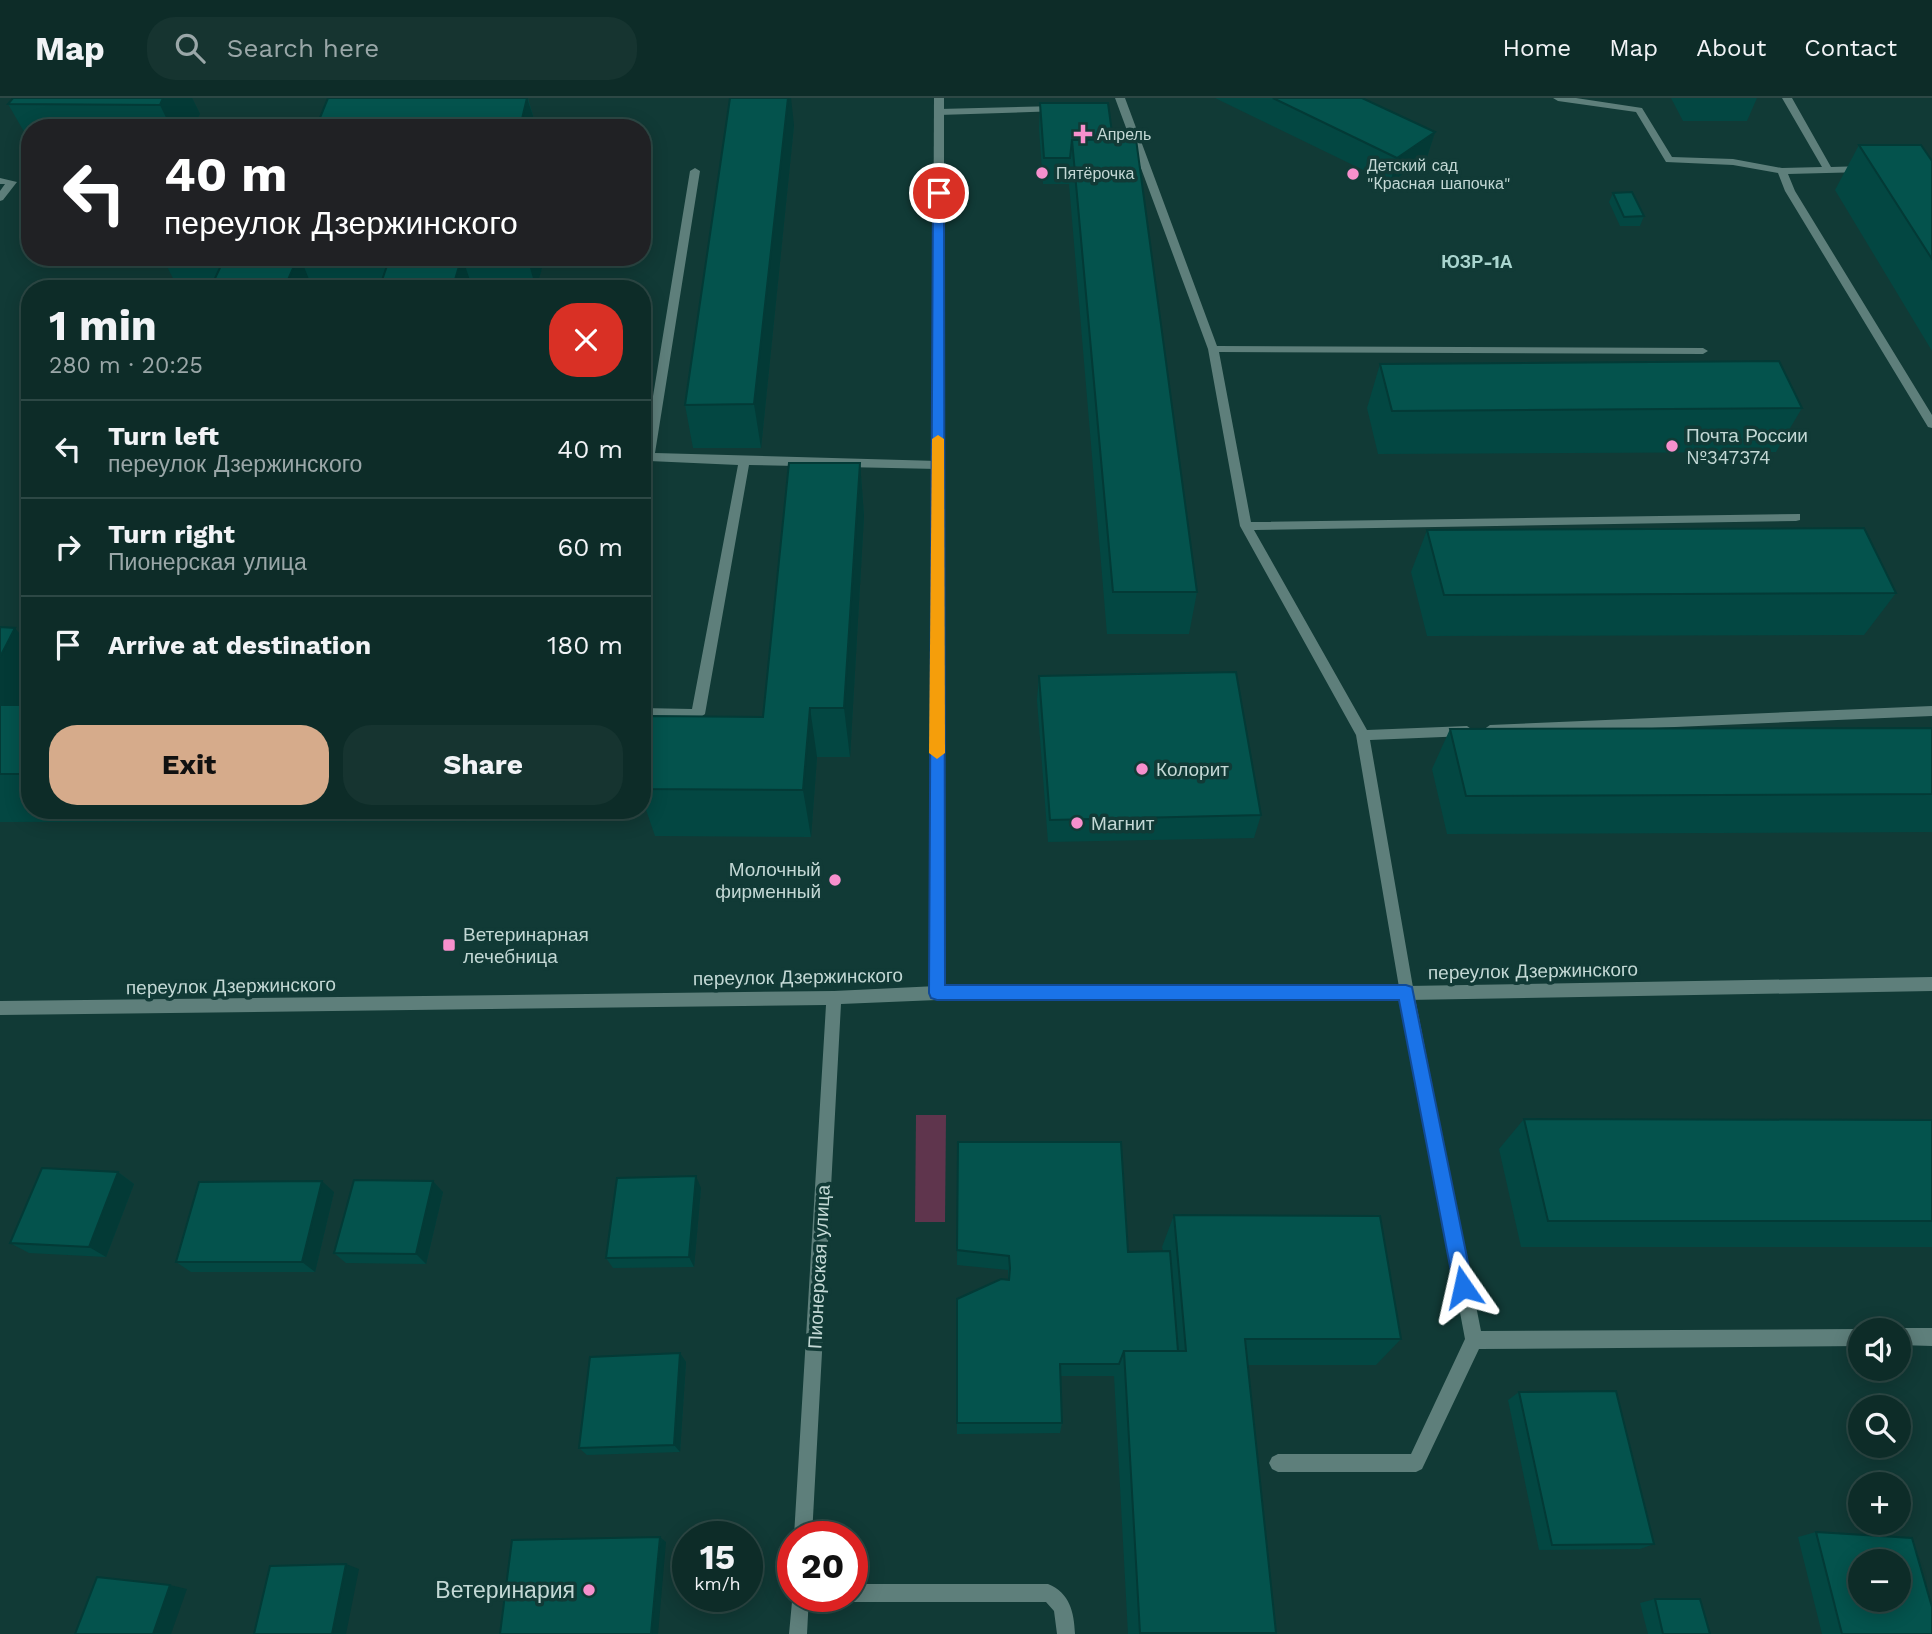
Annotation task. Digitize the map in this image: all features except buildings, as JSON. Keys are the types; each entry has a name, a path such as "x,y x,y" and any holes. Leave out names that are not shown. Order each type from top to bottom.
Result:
{"street":[{"path":"937,993 939,98"},
{"path":"1558,98 1639,110 1669,160 1733,162 1783,172 1879,168"},
{"path":"1787,98 1828,170"},
{"path":"1109,108 1121,103 1213,349 1246,526 1363,735 1406,993 1474,1340 1416,1463 1278,1463"},
{"path":"939,112 1069,109"},
{"path":"651,445 695,171"},
{"path":"1783,172 1790,191 1932,424"},
{"path":"0,181 12,181 0,198"},
{"path":"1213,349 1703,351"},
{"path":"651,457 938,465"},
{"path":"651,713 698,714 744,461"},
{"path":"1246,526 1796,517"},
{"path":"0,638 21,639"},
{"path":"1363,735 1932,711"},
{"name":"переулок Дзержинского","path":"0,1008 834,998 937,993 1406,993 1932,984"},
{"name":"Пионерская улица","path":"804,1521 834,998"},
{"path":"1911,1337 1932,1337"},
{"path":"1474,1340 1848,1338"},
{"path":"868,1593 1048,1592 1059,1599 1065,1611 1066,1634"},
{"path":"798,1634 799,1612"}],"shaded area":[{"path":"916,1115 946,1115 945,1222 915,1222"}],"slow traffic":[{"path":"937,753 938,439"}],"place":[{"name":"Апрель","path":"1083,134"},
{"name":"Пятёрочка","path":"1042,173"},
{"name":"Детский сад \"Красная шапочка\"","path":"1353,174"},
{"name":"Почта России №347374","path":"1672,446"},
{"name":"Колорит","path":"1142,769"},
{"name":"Магнит","path":"1077,823"},
{"name":"Молочный фирменный","path":"835,880"},
{"name":"Ветеринарная лечебница","path":"449,945"},
{"name":"Ветеринария","path":"589,1590"}],"district":[{"name":"ЮЗР-1А","path":"1477,261"}],"route":[{"path":"939,193 937,993 1406,993 1463,1287"}]}
